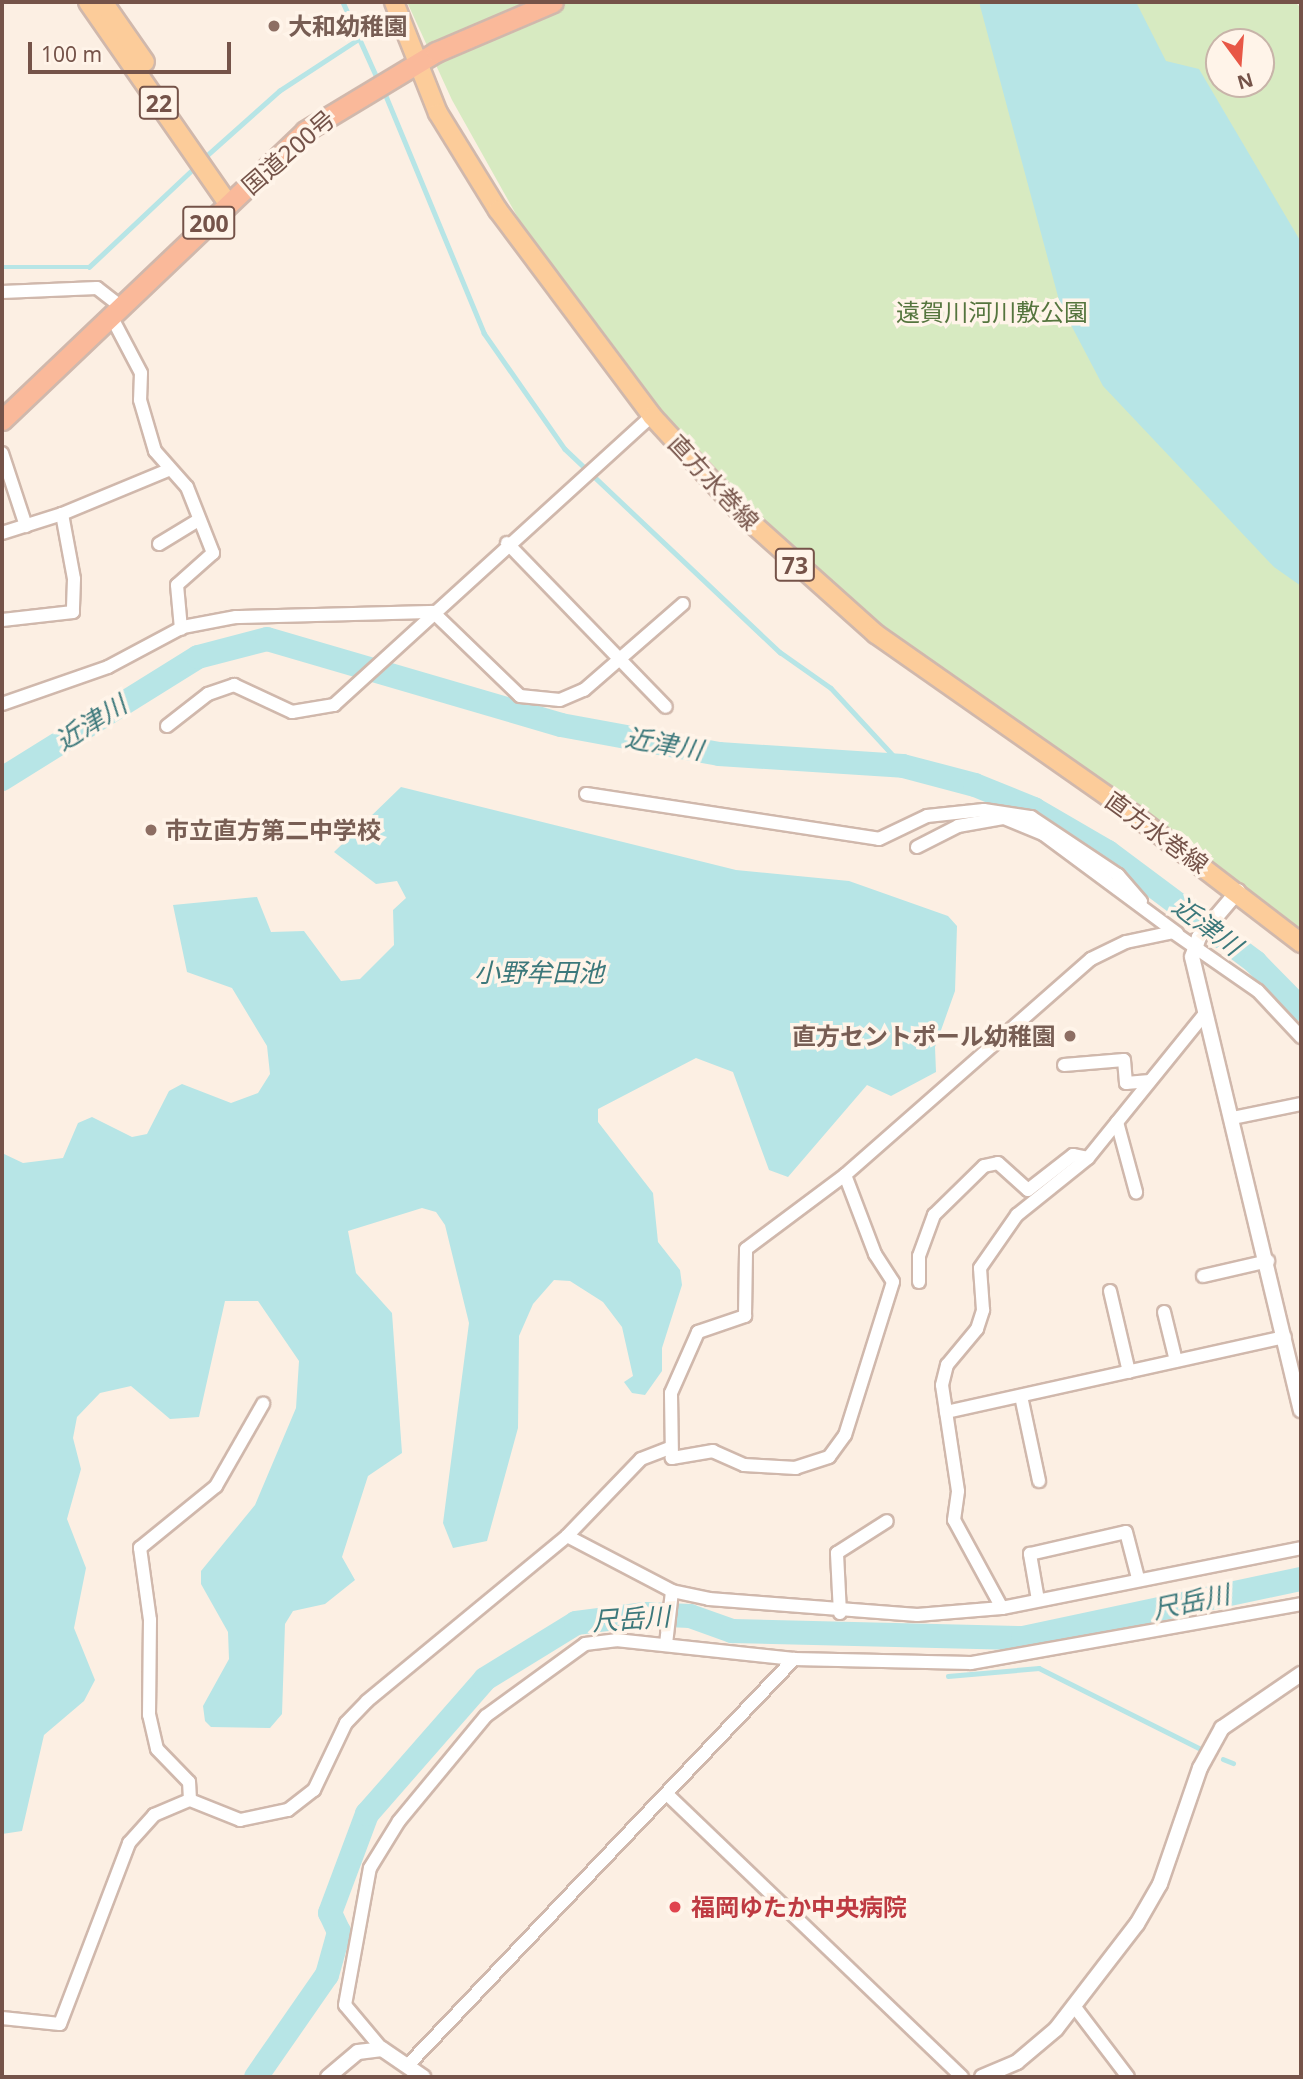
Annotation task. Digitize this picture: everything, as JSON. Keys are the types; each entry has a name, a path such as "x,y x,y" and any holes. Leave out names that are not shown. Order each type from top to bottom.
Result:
{"highway":[{"name":"国道200号","path":"2,420 305,131 414,63 554,2"}],"main road":[{"name":"22","path":"88,2 233,201"},
{"name":"22","path":"103,2 233,201"},
{"name":"直方水巻線","path":"394,2 414,63 498,210 652,416 745,517 876,634 1238,891 1301,943"}],"street":[{"path":"2,292 97,288 116,312 141,373 140,400 168,470 187,488 197,521 213,553 177,585 181,629"},
{"path":"167,726 208,694 234,685 292,712 334,705 507,543 652,416"},
{"path":"2,453 26,526"},
{"path":"2,533 62,514 168,470"},
{"path":"2,620 73,612 74,579 62,514"},
{"path":"159,544 197,521"},
{"path":"507,543 666,707"},
{"path":"2,704 108,667 181,629 236,617 433,612 520,696 560,700 584,690 683,604"},
{"path":"586,794 879,839 927,816 984,810 1031,817 1118,875 1141,901 1177,934"},
{"path":"917,847 958,826 1004,818 1044,834 1141,901"},
{"path":"1238,891 1197,940 1204,1015 1233,1118 1301,1410"},
{"path":"845,1175 875,1254 893,1282 845,1435 829,1457 796,1468 744,1465 713,1451 672,1458 671,1393 698,1332 746,1315 746,1248 845,1175 1091,959 1126,942 1177,934 1197,940 1258,991 1301,1037"},
{"path":"1002,1608 954,1520 958,1490 942,1385 947,1365 977,1329 983,1310 980,1268 1017,1215 1088,1158 1204,1015"},
{"path":"1064,1065 1125,1060 1126,1083 1150,1081"},
{"path":"1233,1118 1301,1104"},
{"path":"1117,1122 1136,1192"},
{"path":"919,1282 919,1256 934,1215 984,1166 998,1163 1028,1190 1073,1155 1088,1158"},
{"path":"1203,1276 1268,1261"},
{"path":"1110,1292 1129,1372"},
{"path":"1164,1312 1176,1361"},
{"path":"946,1412 1285,1337"},
{"path":"1021,1396 1039,1481"},
{"path":"190,1800 189,1782 157,1749 149,1715 150,1620 140,1548 216,1486 263,1404"},
{"path":"2,2018 60,2024 129,1843 154,1815 190,1800 240,1820 288,1810 314,1790 346,1723 367,1701 567,1536 641,1459 670,1448"},
{"path":"841,1613 837,1553 887,1521"},
{"path":"1038,1600 1030,1554 1126,1532 1138,1578"},
{"path":"567,1536 672,1594 841,1613 963,1614 1301,1548"},
{"path":"666,1641 672,1594"},
{"path":"423,2077 409,2064 382,2049 345,2005 360,1899 393,1830 486,1716 585,1644 666,1641 794,1659 971,1663 1301,1604"},
{"path":"409,2064 669,1796 794,1659"},
{"path":"982,2077 1035,2049 1074,2006 1160,1884 1209,1748 1240,1713 1301,1674"},
{"path":"669,1796 962,2077"},
{"path":"1074,2006 1128,2077"},
{"path":"328,2077 345,2059 382,2049"}],"green space":[{"name":"遠賀川河川敷公園","path":"407,2 1295,2 1301,8 1301,934 879,622 791,551 667,423 522,225 452,100"}],"water":[{"path":"979,2 1136,2 1166,61 1199,69 1205,79 1205,98 1216,98 1301,242 1301,586 1274,567 1103,386 1060,304"},
{"name":"小野牟田池","path":"401,787 736,870 849,881 948,916 957,926 955,991 935,1047 936,1072 891,1096 867,1085 788,1177 769,1170 733,1072 696,1058 598,1109 598,1122 653,1193 658,1242 680,1270 682,1285 662,1348 662,1371 645,1395 632,1393 624,1382 633,1376 622,1327 603,1302 570,1281 554,1280 533,1304 519,1336 518,1428 487,1541 453,1548 443,1523 469,1323 445,1225 436,1212 422,1208 348,1231 356,1273 392,1313 402,1453 368,1476 342,1557 355,1580 325,1604 293,1611 285,1624 282,1714 270,1728 211,1727 205,1721 203,1706 229,1659 228,1632 201,1584 201,1571 255,1505 296,1408 299,1361 258,1301 225,1301 199,1417 170,1419 131,1386 100,1393 77,1417 73,1438 81,1469 67,1519 86,1568 74,1628 95,1680 84,1701 44,1735 22,1831 2,1834 2,1153 23,1163 63,1158 78,1123 92,1117 132,1137 147,1134 169,1091 182,1084 231,1103 258,1093 270,1074 267,1046 232,988 187,972 173,905 257,897 271,932 304,931 341,981 360,979 394,945 393,910 406,898 397,881 376,884 334,852"}],"waterway":[{"path":"343,2 378,80"},
{"path":"204,158 279,91 357,40"},
{"path":"384,91 484,333 565,449 780,652 831,688 903,766"},
{"path":"2,267 89,267 195,167"},
{"name":"近津川","path":"2,779 198,657 267,639 561,725 719,754 903,766 975,785 1034,809 1108,852 1255,962 1301,1009"},
{"name":"尺岳川","path":"256,2077 327,1975 339,1932 330,1913 367,1814 485,1679 576,1623 645,1614 690,1616 732,1631 1023,1638 1301,1579"},
{"path":"948,1676 1039,1668 1199,1748"},
{"path":"1223,1759 1233,1763"}],"place":[{"name":"大和幼稚園","path":"274,26"},
{"name":"市立直方第二中学校","path":"151,830"},
{"name":"直方セントポール幼稚園","path":"1070,1036"},
{"name":"福岡ゆたか中央病院","path":"675,1907"}]}
